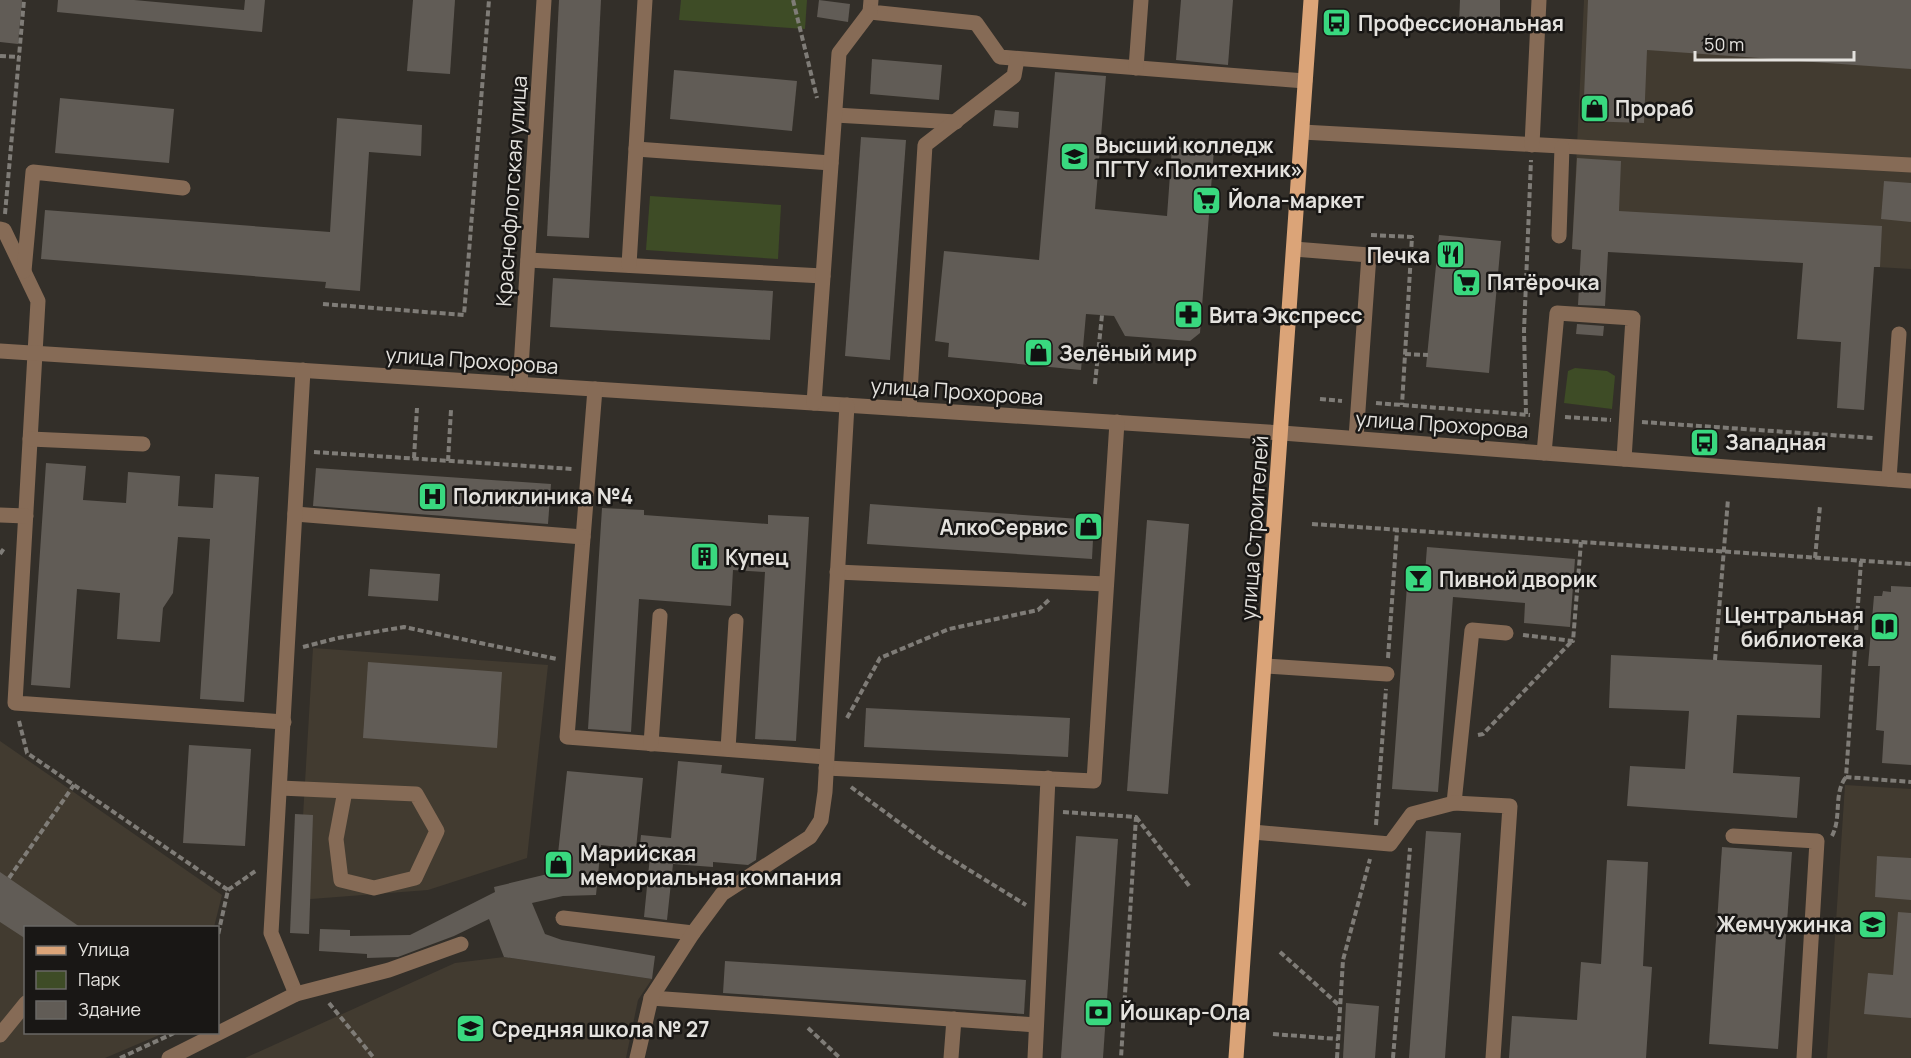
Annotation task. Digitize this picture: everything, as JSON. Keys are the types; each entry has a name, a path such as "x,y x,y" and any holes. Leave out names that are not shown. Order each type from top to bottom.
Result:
{"main road":[{"name":"улица Строителей","path":"1236,1058 1311,0"}],"street":[{"name":"Краснофлотская улица","path":"520,384 544,0"},
{"path":"629,265 645,0"},
{"path":"1136,68 1141,0"},
{"path":"1532,145 1539,0"},
{"path":"814,403 839,53 871,6 976,23 1000,57 1305,81"},
{"path":"909,409 925,145 1014,76 1017,59"},
{"path":"835,115 956,122"},
{"path":"1302,132 1911,165"},
{"path":"1559,236 1562,147"},
{"path":"636,149 831,163"},
{"path":"24,271 33,172 183,188"},
{"path":"2,229 38,301 15,703 284,722"},
{"path":"1294,249 1368,255 1356,438"},
{"path":"528,260 823,276"},
{"path":"1544,453 1557,313 1633,318 1624,459"},
{"path":"1889,479 1899,334"},
{"name":"улица Прохорова","path":"0,351 1356,438 1911,481"},
{"path":"296,994 272,933 303,370"},
{"path":"595,389 567,737 728,749 826,763 1094,781 1117,422"},
{"path":"637,1058 651,998 693,933 722,894 810,837 821,819 847,405"},
{"path":"30,439 143,444"},
{"path":"295,514 583,537"},
{"path":"0,515 26,516"},
{"path":"837,572 1106,584"},
{"path":"651,744 660,616"},
{"path":"728,749 736,621"},
{"path":"1454,803 1472,630 1506,633"},
{"path":"1265,666 1387,674"},
{"path":"1035,1058 1048,778"},
{"path":"280,788 416,794 437,831 415,878 374,888 341,880 336,839 345,791"},
{"path":"1253,832 1390,844 1412,814 1454,803 1510,806 1493,1058"},
{"path":"1733,836 1817,841 1804,1058"},
{"path":"563,918 693,933"},
{"path":"219,1033 296,994 389,970 461,944"},
{"path":"651,998 1036,1025"},
{"path":"0,1035 24,1005"},
{"path":"951,1058 954,1019"},
{"path":"169,1058 217,1034"}],"path":[{"path":"2,229 24,0"},
{"path":"322,304 464,315 489,0"},
{"path":"793,0 819,108"},
{"path":"0,56 19,57"},
{"path":"1526,414 1524,332 1532,145"},
{"path":"1364,235 1412,237 1402,405"},
{"path":"1095,384 1102,315"},
{"path":"1405,354 1428,355"},
{"path":"414,458 417,408"},
{"path":"448,461 451,410"},
{"path":"299,451 588,470"},
{"path":"1715,660 1728,499"},
{"path":"1815,558 1820,506"},
{"path":"1312,524 1911,564"},
{"path":"1461,740 1483,734 1573,641 1581,542"},
{"path":"1861,561 1846,777 1911,782"},
{"path":"842,728 880,658 949,629 1038,610 1068,582"},
{"path":"287,651 338,638 404,627 573,662"},
{"path":"1506,633 1573,641"},
{"path":"15,703 27,753 228,890"},
{"path":"826,763 935,849 1042,915"},
{"path":"9,878 74,785"},
{"path":"1047,811 1136,817 1190,887"},
{"path":"1393,1058 1412,814"},
{"path":"1121,1058 1136,817"},
{"path":"1337,1058 1343,960 1374,843"},
{"path":"219,930 228,890 276,856"},
{"path":"1280,952 1340,1007"},
{"path":"316,989 374,1058"},
{"path":"787,1008 840,1058"},
{"path":"120,1058 171,1034"},
{"path":"1273,1034 1338,1039"}],"shaded area":[{"path":"1584,0 1911,0 1911,269 1572,249"},
{"path":"313,648 548,665 527,858 428,890 298,900"},
{"path":"0,741 222,895 214,926 24,926 24,1034 162,1034 105,1058 0,1058"},
{"name":"Жемчужинка","path":"1845,785 1911,789 1911,1058 1827,1058"},
{"name":"Средняя школа № 27","path":"504,957 652,979 638,1000 626,1058 245,1058 455,963"}],"green space":[{"path":"681,0 807,0 805,29 679,20"},
{"path":"650,196 781,205 778,259 646,250"},
{"path":"1575,368 1607,371 1615,376 1612,409 1564,403 1568,371"}],"building":[{"path":"0,0 22,0 18,44 0,42"},
{"path":"58,0 134,0 244,10 245,0 265,0 262,32 57,12"},
{"path":"413,0 455,0 450,74 407,71"},
{"path":"559,0 601,0 589,238 547,236"},
{"path":"819,0 850,4 848,22 817,17"},
{"path":"1181,0 1233,0 1228,65 1176,60"},
{"path":"1460,0 1500,0 1500,27 1459,25"},
{"path":"1588,0 1911,0 1911,69 1647,50 1644,123 1583,121"},
{"path":"872,59 942,65 939,100 870,94"},
{"path":"674,70 797,81 792,131 670,119"},
{"path":"1055,72 1106,76 1095,209 1167,216 1172,147 1214,149 1200,333 1190,341 1125,336 1114,316 1086,314 1081,370 948,357 949,343 935,341 944,251 1039,260"},
{"path":"60,98 174,109 169,163 55,153"},
{"path":"995,110 1019,112 1018,128 993,126"},
{"path":"337,118 422,125 421,156 369,152 360,291 325,288 326,282 41,259 45,210 330,232"},
{"path":"861,137 906,140 890,360 845,356"},
{"path":"1577,158 1621,161 1619,211 1882,226 1880,267 1874,267 1864,410 1837,408 1841,342 1797,339 1803,263 1608,252 1605,306 1578,305 1581,250 1572,249"},
{"path":"1884,181 1911,183 1911,222 1881,219"},
{"path":"1439,235 1501,241 1489,373 1426,367"},
{"path":"553,278 773,291 770,340 550,327"},
{"path":"1577,324 1604,326 1603,336 1576,334"},
{"path":"46,463 86,466 83,500 126,503 128,472 180,476 178,506 213,508 215,474 259,477 244,702 200,699 210,539 178,537 173,593 163,608 160,642 117,639 120,593 77,589 70,688 31,685"},
{"name":"Поликлиника №4","path":"316,468 551,484 548,524 313,506"},
{"path":"870,504 1094,520 1092,559 867,544"},
{"path":"602,508 644,510 644,515 768,524 768,515 809,517 796,741 755,739 765,572 733,570 731,606 639,599 631,732 588,729"},
{"path":"1147,520 1189,524 1168,794 1127,791"},
{"path":"1427,547 1575,559 1570,627 1524,623 1525,603 1453,597 1438,792 1392,789 1408,572 1425,573"},
{"path":"370,569 440,574 438,601 368,596"},
{"path":"1891,586 1911,587 1911,765 1882,763 1884,731 1876,730 1880,666 1868,666 1874,596 1882,596 1883,591 1891,592"},
{"path":"1611,655 1822,665 1820,718 1737,715 1733,773 1800,777 1797,818 1627,806 1630,766 1685,769 1689,711 1609,708"},
{"path":"368,662 502,672 497,748 363,738"},
{"path":"866,708 1070,718 1068,757 864,747"},
{"path":"189,745 251,749 245,846 183,843"},
{"path":"678,761 722,765 721,773 764,778 756,860 748,865 713,862 713,867 673,864 667,920 644,917 650,856 639,855 641,835 671,838"},
{"path":"567,771 643,778 636,849 601,845 596,895 563,896 532,903 545,934 562,940 655,956 652,979 504,957 489,919 454,936 398,957 367,958 367,954 319,951 320,929 350,930 350,936 410,935 495,892 494,887 556,872"},
{"path":"295,814 313,815 309,934 290,933"},
{"path":"1426,831 1461,833 1445,1058 1409,1058"},
{"path":"1076,836 1118,839 1103,1058 1061,1058"},
{"path":"1722,847 1792,852 1778,1049 1709,1044"},
{"path":"1877,856 1911,858 1911,900 1875,897"},
{"path":"1607,860 1648,862 1643,966 1652,967 1646,1058 1509,1058 1512,1016 1577,1020 1581,962 1601,964"},
{"path":"0,872 79,926 24,926 24,938 0,922"},
{"path":"1898,912 1911,913 1911,1018 1864,1014 1868,973 1893,975"},
{"path":"725,961 1026,980 1024,1014 723,993"},
{"path":"1346,1003 1379,1006 1375,1058 1343,1058"}],"place":[{"name":"Профессиональная","path":"1337,23"},
{"name":"Прораб","path":"1594,108"},
{"name":"Высший колледж ПГТУ «Политехник»","path":"1074,157"},
{"name":"Йола-маркет","path":"1207,200"},
{"name":"Печка","path":"1451,255"},
{"name":"Пятёрочка","path":"1466,282"},
{"name":"Вита Экспресс","path":"1188,315"},
{"name":"Зелёный мир","path":"1038,353"},
{"name":"Западная","path":"1704,442"},
{"name":"Поликлиника №4","path":"432,496"},
{"name":"АлкоСервис","path":"1089,527"},
{"name":"Купец","path":"704,557"},
{"name":"Пивной дворик","path":"1418,579"},
{"name":"Центральная библиотека","path":"1885,627"},
{"name":"Марийская мемориальная компания","path":"559,865"},
{"name":"Жемчужинка","path":"1873,924"},
{"name":"Йошкар-Ола","path":"1099,1012"},
{"name":"Средняя школа № 27","path":"471,1029"}]}
